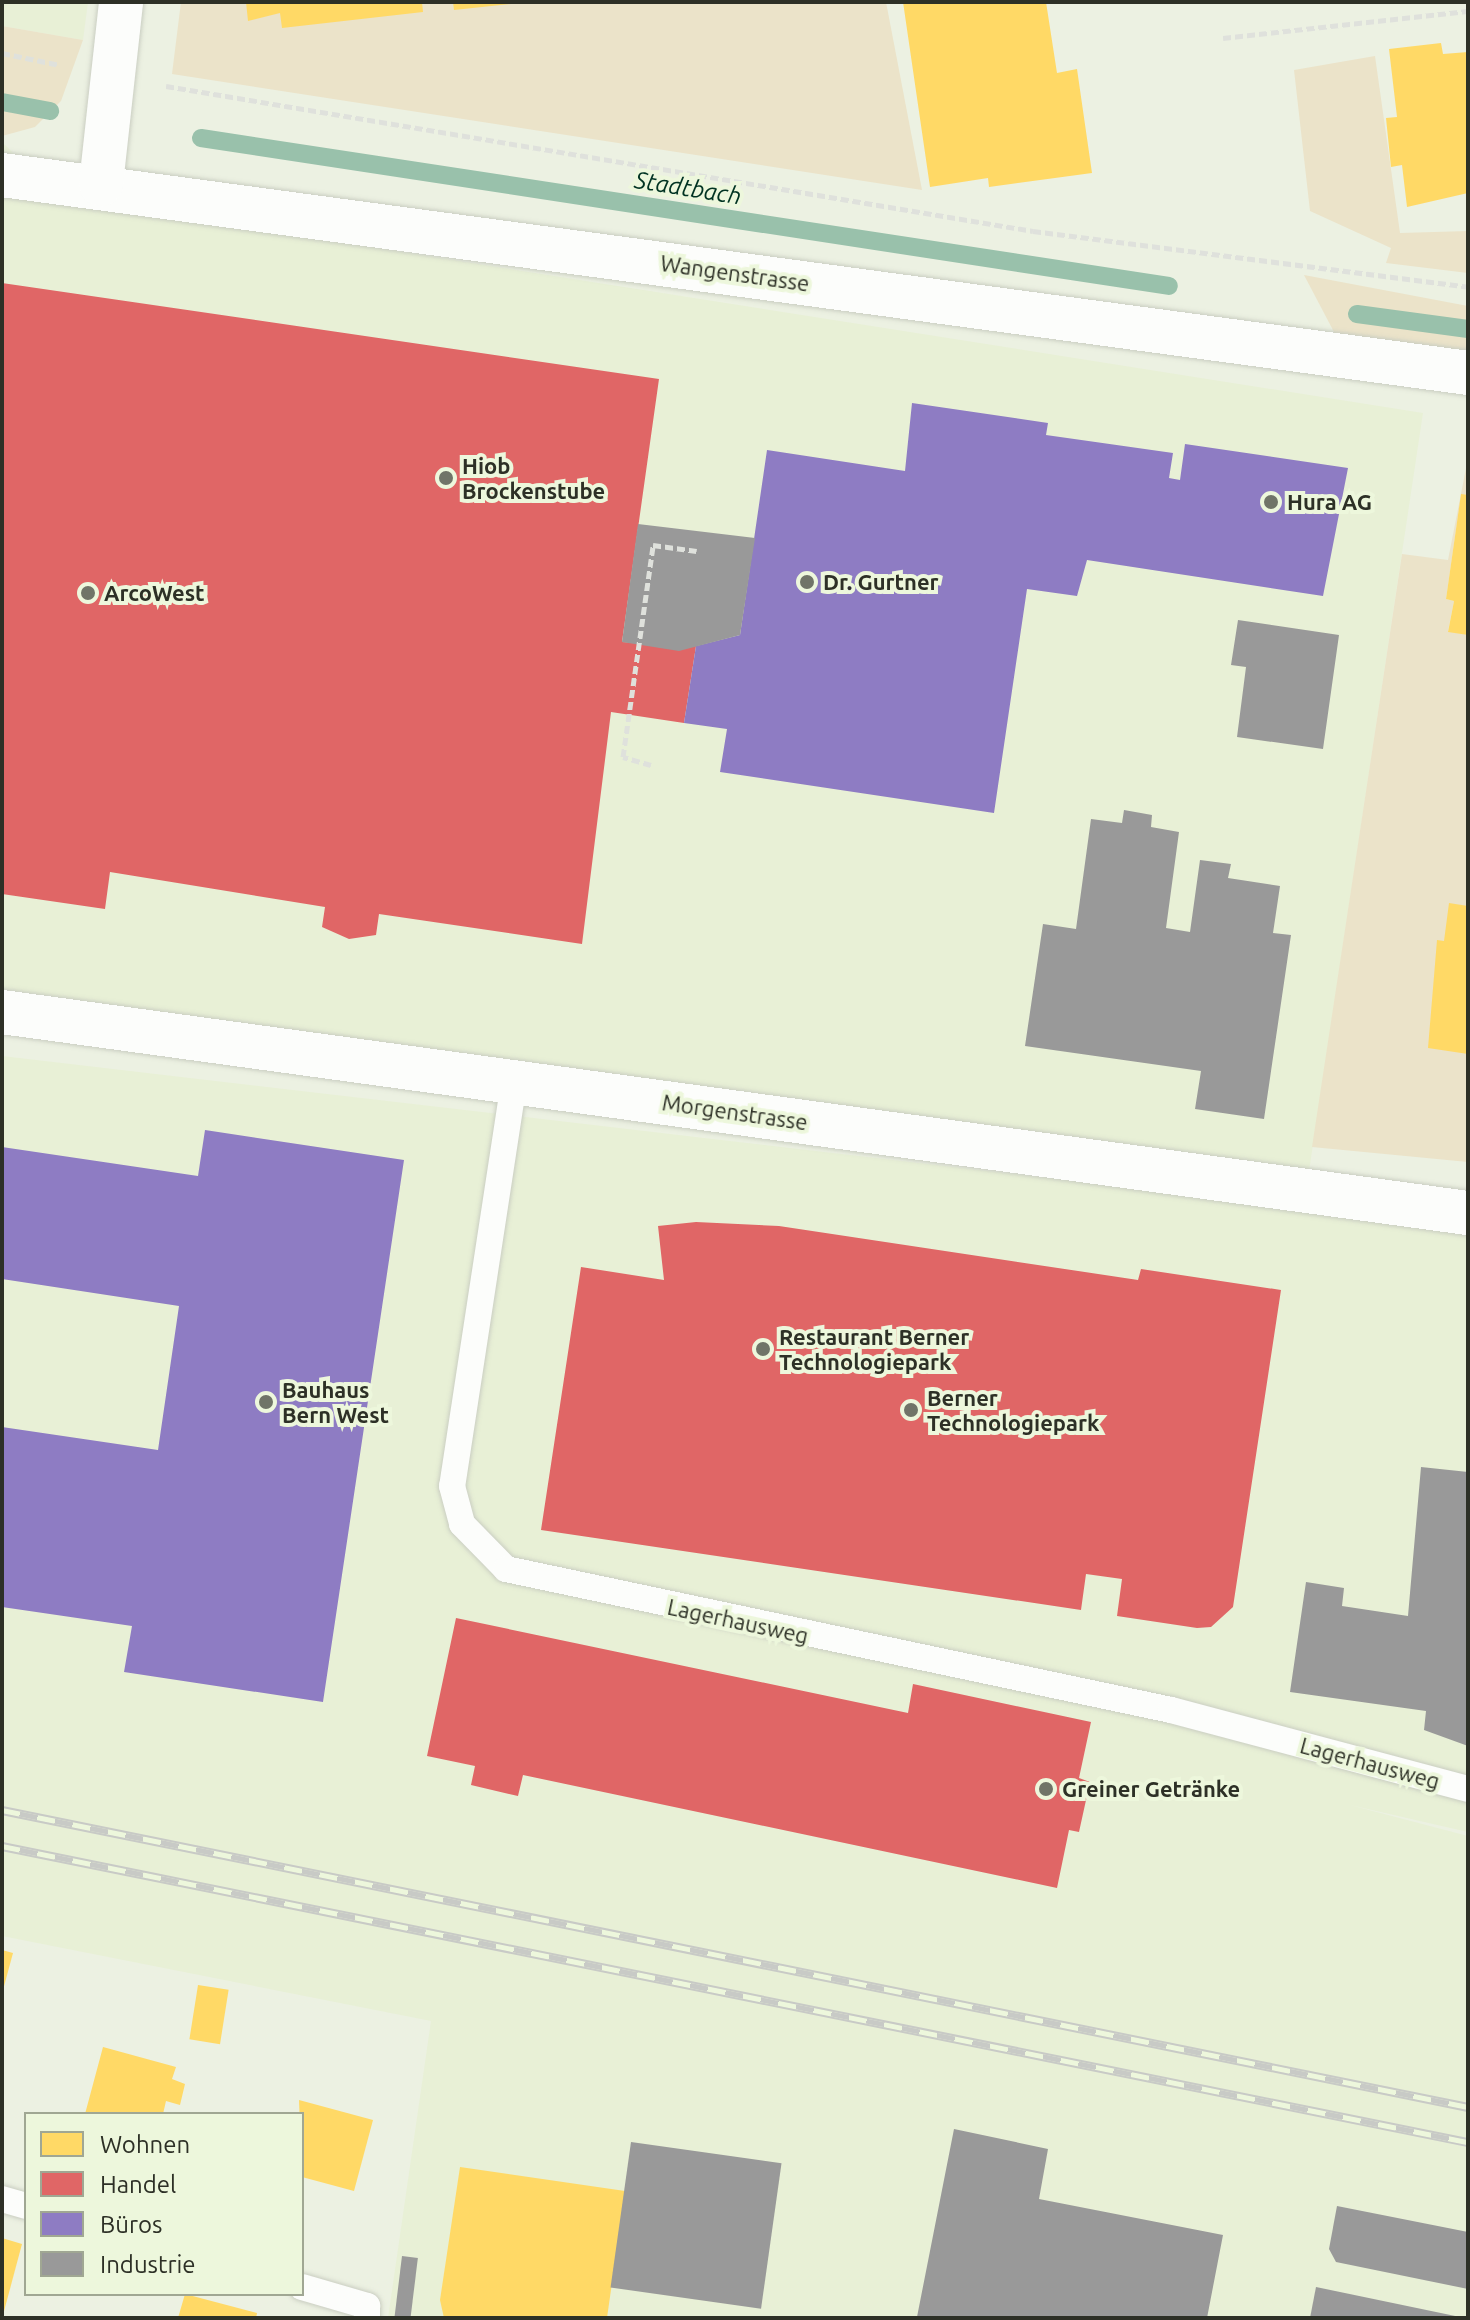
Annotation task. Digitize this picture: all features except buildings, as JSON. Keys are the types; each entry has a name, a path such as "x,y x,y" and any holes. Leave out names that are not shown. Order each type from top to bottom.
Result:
{"street":[{"path":"101,184 121,2"},
{"name":"Wangenstrasse","path":"2,175 101,184 1468,373"},
{"name":"Morgenstrasse","path":"2,1012 1468,1213"}],"lane":[{"name":"Lagerhausweg","path":"514,1082 452,1486 462,1524 490,1557 527,1578 1171,1710 1468,1789"},
{"path":"2,2199 24,2205"},
{"path":"304,2288 367,2306 367,2318"}],"path":[{"path":"1223,38 1468,11"},
{"path":"2,53 74,68"},
{"path":"157,85 1033,231 1468,287"},
{"path":"651,765 623,757 653,545 697,551"}],"shaded area":[{"path":"2,2 88,2 83,40 2,26"},
{"path":"181,2 886,2 922,190 172,74"},
{"path":"2,26 83,40 61,101 35,127 2,136"},
{"path":"1375,56 1400,233 1468,231 1468,273 1386,263 1391,248 1310,211 1294,70"},
{"path":"2,142 60,198 1423,413 1308,1178 2,989"},
{"path":"1304,275 1468,306 1468,366 1344,351"},
{"path":"1468,458 1468,495 1461,495 1446,599 1454,601 1448,631 1468,635 1468,1162 1312,1147 1402,554 1448,560"},
{"path":"2,1056 1468,1227 1468,1832 1350,1805 1468,1836 1468,2318 388,2318 431,2021 2,1936"}],"waterway":[{"name":"Stadtbach","path":"2,102 50,111"},
{"name":"Stadtbach","path":"201,138 1169,286"},
{"name":"Stadtbach","path":"1357,314 1468,329"}],"railway":[{"path":"2,1810 1468,2107"},
{"path":"2,1846 1468,2142"}],"place":[{"name":"Hiob Brockenstube","path":"446,478"},
{"name":"Hura AG","path":"1271,502"},
{"name":"Dr. Gurtner","path":"807,582"},
{"name":"ArcoWest","path":"88,593"},
{"name":"Restaurant Berner Technologiepark","path":"763,1349"},
{"name":"Bauhaus Bern West","path":"266,1402"},
{"name":"Berner Technologiepark","path":"911,1410"},
{"name":"Greiner Getränke","path":"1046,1789"}]}
